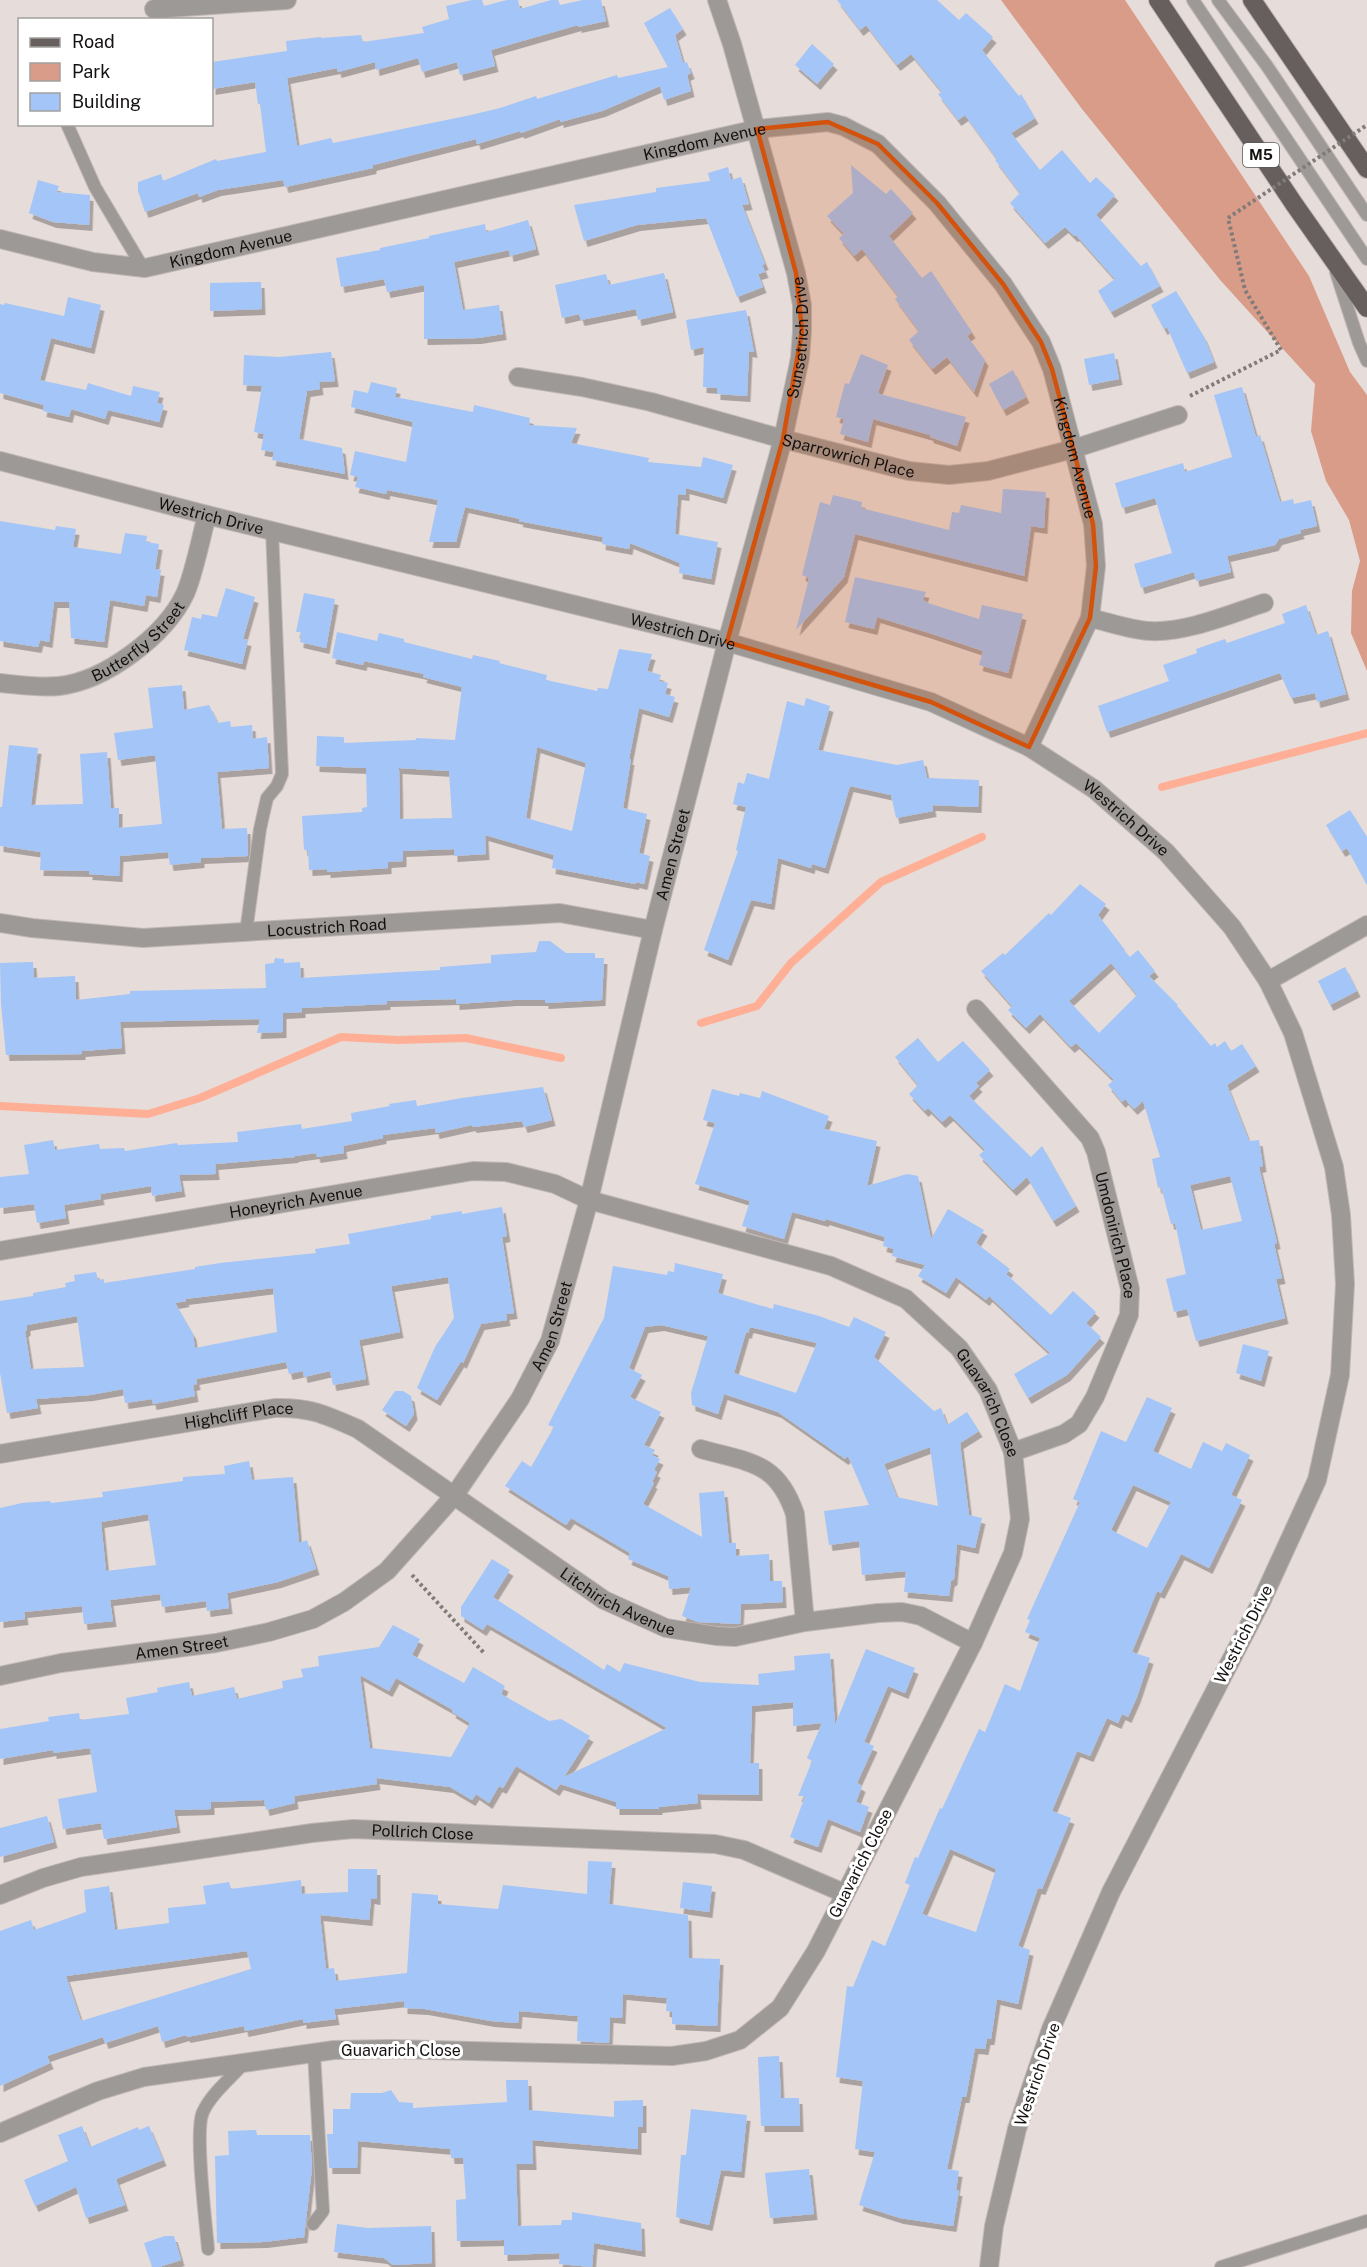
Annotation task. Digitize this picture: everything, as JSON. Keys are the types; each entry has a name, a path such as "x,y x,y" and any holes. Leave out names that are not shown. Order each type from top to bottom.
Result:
{"main road":[{"name":"M5","path":"1158,0 1367,308"},
{"path":"1252,0 1367,169"}],"street":[{"path":"154,9 287,0"},
{"name":"Sunsetrich Drive","path":"717,0 757,129 796,273 802,305 800,358 783,439 727,642"},
{"name":"Kingdom Avenue","path":"0,239 93,262 143,268 757,129 828,122 843,126 878,144 937,203 1003,284 1041,342 1052,369 1093,524 1096,566 1090,618 1029,747"},
{"name":"Sparrowrich Place","path":"518,378 582,387 651,402 909,471 949,475 988,471 1073,450 1178,415"},
{"name":"Westrich Drive","path":"0,461 207,515 272,529 727,642 931,702 1029,747 1094,789 1166,852 1232,927 1268,981 1293,1034 1334,1167 1341,1215 1346,1284 1340,1375 1317,1480 1261,1602 1111,1892 1051,2029 1017,2129 994,2226 989,2267"},
{"name":"Butterfly Street","path":"0,683 40,687 61,686 84,680 131,655 157,633 185,593 207,515"},
{"path":"1090,618 1149,631 1167,630 1185,627 1264,603"},
{"name":"Amen Street","path":"0,1676 61,1663 216,1643 313,1619 344,1602 387,1571 454,1496 520,1399 550,1341 589,1200 653,930 727,642"},
{"name":"Locustrich Road","path":"0,923 143,938 560,913 653,930"},
{"path":"1268,981 1367,925"},
{"name":"Umdonirich Place","path":"976,1010 1090,1137 1096,1152 1130,1288 1129,1315 1095,1397 1079,1424 1064,1434 1013,1452"},
{"name":"Honeyrich Avenue","path":"0,1251 472,1171 506,1172 555,1184 589,1200"},
{"name":"Guavarich Close","path":"0,2133 98,2091 144,2077 314,2052 392,2049 672,2056 706,2051 740,2040 780,2008 816,1951 973,1643 1013,1553 1020,1519 1013,1452 988,1390 959,1348 906,1299 831,1266 589,1200"},
{"name":"Highcliff Place","path":"0,1454 276,1408 299,1408 321,1412 358,1429 454,1496"},
{"path":"701,1449 759,1465 771,1472 790,1499 795,1514 805,1622"},
{"name":"Litchirich Avenue","path":"454,1496 604,1600 666,1628 735,1637 805,1622 902,1612 921,1616 973,1643"},
{"name":"Pollrich Close","path":"0,1895 42,1878 81,1867 353,1829 715,1844 744,1850 844,1893"}],"lane":[{"path":"1192,0 1367,259"},
{"path":"1218,0 1267,66 1367,215"},
{"path":"68,126 95,187 143,268"},
{"path":"1332,259 1367,361"},
{"path":"246,932 260,829 267,798 277,786 282,774 272,529"},
{"path":"313,2224 323,2211 314,2052"},
{"path":"208,2249 200,2138 202,2113 244,2063"},
{"path":"1221,2267 1367,2221"}],"path":[{"path":"1178,415 1189,397 1281,350 1245,290 1228,218 1367,125"},
{"path":"397,1559 484,1653"}],"highlighted area":[{"path":"828,122 878,144 937,203 1003,284 1041,342 1052,369 1093,524 1096,566 1090,618 1029,747 931,702 727,642 783,439 802,331 796,273 757,129"}],"green space":[{"path":"1001,0 1125,0 1309,276 1350,372 1367,395 1367,671 1351,633 1352,591 1360,561 1349,520 1326,481 1311,431 1315,384 1221,281 1082,109"}],"building":[{"path":"472,0 482,0 484,6 507,0 518,0 520,9 551,0 558,0 560,5 583,0 601,0 606,21 578,27 578,25 491,50 495,66 460,75 457,62 422,72 418,58 376,70 375,62 338,72 337,68 287,78 297,146 331,138 333,143 471,115 536,96 537,99 617,75 618,78 668,67 644,23 670,8 683,29 675,35 683,63 687,62 691,73 687,75 691,91 664,100 660,86 602,111 560,122 560,119 521,133 520,131 477,144 476,139 373,165 373,168 285,187 283,180 218,190 199,197 198,193 145,212 138,191 138,182 161,174 163,181 216,159 217,161 266,152 255,82 213,89 213,62 287,51 286,41 361,35 363,42 424,33 422,27 449,19 446,6"},
{"path":"837,0 937,0 959,20 966,13 993,37 982,50 1019,96 1021,94 1035,118 1011,133 1040,170 1062,150 1090,183 1096,177 1115,195 1096,215 1141,266 1147,262 1160,286 1111,312 1098,291 1115,279 1076,235 1074,236 1065,227 1045,243 1010,203 1020,193 965,115 958,120 938,94 942,92 911,54 897,65 866,25 860,30"},
{"path":"812,44 834,64 817,84 795,65"},
{"path":"851,165 886,194 891,189 913,213 889,236 922,278 931,271 972,332 967,336 985,360 974,392 947,357 932,369 909,340 919,331 895,299 898,296 862,249 854,256 839,238 844,234 827,216 853,193"},
{"path":"728,167 731,180 741,177 749,204 742,205 765,264 762,265 765,272 758,274 763,287 737,297 706,218 637,225 584,241 574,205 656,192 656,188 710,181 708,173"},
{"path":"38,180 59,186 57,192 90,195 89,225 53,222 29,213"},
{"path":"528,220 536,249 510,256 509,250 454,262 463,310 499,305 503,334 478,338 424,339 424,285 387,292 384,279 341,287 336,258 380,250 380,248 485,224 486,232"},
{"path":"664,273 673,312 638,320 636,309 581,320 579,314 562,318 555,285 606,274 609,285"},
{"path":"261,282 262,309 210,311 210,283"},
{"path":"1176,291 1204,337 1214,362 1187,373 1167,327 1164,329 1151,305"},
{"path":"68,297 101,305 91,348 51,338 40,380 86,390 88,383 131,396 133,386 160,392 157,403 164,405 159,422 108,410 105,419 71,409 69,417 43,411 44,405 0,393 0,304 5,303 64,316"},
{"path":"746,310 754,352 749,351 747,396 717,394 717,388 703,387 704,347 691,350 686,320"},
{"path":"331,352 335,381 319,382 320,389 307,391 299,439 342,448 345,474 272,460 274,452 261,450 264,434 254,432 262,386 243,385 244,355 279,357"},
{"path":"1114,353 1119,379 1089,385 1084,359"},
{"path":"861,354 888,365 878,392 880,394 966,417 957,446 930,437 930,435 873,419 868,442 840,434 844,419 836,417 845,383 849,384"},
{"path":"1013,370 1026,397 1003,410 989,384"},
{"path":"371,382 397,388 395,397 473,412 474,405 530,418 529,425 577,428 571,443 649,458 648,462 701,467 703,457 733,465 723,498 686,488 686,495 678,494 675,534 718,542 711,579 679,573 680,563 630,543 629,549 602,544 603,537 519,521 520,519 465,507 456,542 429,542 438,500 387,490 386,494 355,487 358,477 350,475 355,451 406,462 413,422 351,407 354,390 368,393"},
{"path":"1242,387 1256,437 1260,435 1280,502 1293,499 1294,504 1311,500 1317,526 1279,539 1275,545 1227,556 1231,572 1196,581 1194,572 1141,588 1134,564 1172,553 1155,498 1122,508 1115,483 1183,463 1185,472 1232,457 1214,395"},
{"path":"1003,489 1046,492 1044,528 1031,526 1024,576 855,534 844,577 796,630 809,578 802,575 820,502 830,505 833,495 862,502 861,508 949,530 952,512 959,513 961,505 1001,513"},
{"path":"0,521 55,530 56,526 76,529 73,547 121,554 125,533 147,536 146,542 159,544 155,569 161,570 157,597 146,595 144,606 110,600 104,642 71,638 69,602 54,602 49,642 40,640 38,647 0,641"},
{"path":"855,577 926,592 923,600 928,603 979,619 982,605 1023,614 1008,673 979,665 983,651 929,633 877,617 874,629 845,622"},
{"path":"226,588 255,597 243,639 248,640 242,664 184,650 192,617 201,619 202,614 217,617"},
{"path":"304,593 335,599 326,648 300,642 301,632 296,632"},
{"path":"1306,605 1316,635 1328,631 1346,694 1317,702 1315,693 1291,698 1280,673 1107,732 1098,706 1169,681 1163,665 1197,653 1196,649 1225,639 1227,643 1285,623 1282,614"},
{"path":"337,632 377,641 379,633 404,639 404,642 472,659 473,655 500,661 499,663 547,675 546,680 597,691 598,688 608,689 619,649 652,654 647,671 661,675 659,681 668,683 665,694 675,697 669,717 639,708 629,759 631,759 623,808 647,814 639,853 650,856 644,884 552,868 554,855 485,835 486,854 454,856 454,849 403,851 403,861 388,862 388,868 327,872 327,869 309,870 308,850 304,850 302,816 362,812 362,808 367,807 366,768 316,766 317,736 344,737 344,743 416,740 416,738 455,740 462,687 423,677 424,674 364,661 363,665 332,658","holes":["537,747 586,763 572,831 526,818","399,768 449,771 452,818 400,819"]},
{"path":"182,685 184,710 209,705 218,723 230,721 231,727 252,725 253,739 267,737 269,768 217,772 222,829 247,828 248,856 201,858 201,862 170,865 168,852 120,856 119,876 89,874 89,871 40,870 41,852 0,846 0,807 2,807 9,745 38,748 31,805 83,804 80,754 107,752 111,808 119,808 119,828 162,824 155,755 118,760 114,733 153,728 148,688"},
{"path":"806,698 830,706 818,750 897,765 923,760 927,778 979,780 978,807 932,805 933,811 896,818 891,795 850,786 825,868 812,864 811,868 778,858 771,904 751,900 728,960 704,950 738,851 736,850 746,807 733,804 738,782 744,784 747,773 769,779 787,701 804,706"},
{"path":"1350,810 1367,837 1367,885 1347,848 1342,851 1326,825"},
{"path":"1080,884 1106,904 1098,915 1124,951 1130,957 1138,950 1155,971 1149,976 1178,1005 1211,1046 1215,1043 1217,1047 1225,1041 1231,1051 1242,1044 1256,1066 1227,1085 1249,1141 1259,1140 1263,1166 1259,1167 1277,1243 1274,1244 1282,1278 1276,1279 1285,1318 1196,1341 1187,1309 1174,1312 1166,1279 1186,1274 1175,1223 1171,1224 1161,1187 1158,1188 1152,1159 1160,1157 1143,1101 1134,1109 1125,1099 1122,1102 1108,1085 1114,1080 1076,1043 1071,1047 1040,1014 1026,1028 1008,1010 1012,1006 981,971 1003,953 1005,955 1049,913 1051,915","holes":["1111,963 1137,995 1099,1033 1069,1001","1230,1176 1242,1221 1201,1230 1190,1185"]},
{"path":"539,941 550,941 566,953 595,953 595,958 604,958 602,1000 545,1003 545,1000 513,1000 456,1004 456,999 387,1001 387,1004 302,1008 302,1012 283,1013 283,1032 257,1033 260,1019 120,1022 122,1048 82,1051 82,1054 6,1055 0,963 33,962 34,978 75,976 76,1000 130,994 130,991 266,988 265,964 274,963 275,958 284,959 284,963 300,962 301,978 440,970 440,967 491,963 491,955 536,952"},
{"path":"1345,967 1357,991 1330,1005 1318,981"},
{"path":"918,1038 938,1062 963,1041 990,1070 976,1083 979,1086 969,1096 1031,1157 1042,1146 1076,1206 1053,1221 1027,1177 1013,1190 979,1155 985,1150 950,1115 942,1122 928,1108 925,1111 909,1094 918,1085 895,1057"},
{"path":"543,1087 552,1120 524,1127 522,1121 473,1127 472,1125 436,1133 435,1128 383,1135 383,1138 343,1146 344,1153 317,1157 316,1153 215,1164 216,1174 179,1175 182,1191 152,1196 151,1186 100,1194 101,1199 64,1205 66,1218 37,1223 34,1204 0,1208 0,1177 29,1174 24,1145 53,1140 55,1150 99,1144 100,1149 124,1148 125,1151 177,1143 178,1145 238,1142 237,1132 301,1124 302,1129 352,1121 351,1113 390,1106 389,1104 416,1100 417,1106"},
{"path":"712,1089 739,1096 740,1093 760,1098 762,1091 829,1116 824,1129 877,1141 867,1186 907,1174 918,1176 931,1239 948,1209 984,1230 976,1243 1010,1269 1006,1274 1051,1315 1073,1291 1096,1312 1086,1323 1101,1337 1067,1375 1028,1398 1014,1374 1050,1353 989,1296 986,1300 956,1277 946,1293 918,1276 925,1265 892,1256 894,1249 883,1246 885,1237 826,1219 825,1221 792,1212 784,1239 742,1226 750,1201 695,1184 715,1123 703,1120"},
{"path":"502,1207 507,1236 502,1237 514,1313 506,1314 507,1320 481,1324 463,1363 461,1361 437,1400 417,1388 435,1347 454,1318 448,1277 391,1286 400,1332 359,1340 366,1379 333,1385 330,1371 304,1377 303,1371 289,1374 286,1362 196,1379 197,1384 193,1385 195,1396 153,1404 152,1399 125,1403 123,1389 90,1395 36,1399 38,1408 7,1413 0,1373 0,1301 33,1296 33,1293 66,1287 65,1283 75,1281 74,1275 96,1272 98,1280 104,1279 104,1283 220,1263 316,1253 315,1249 350,1244 348,1234 431,1219 431,1216 462,1211 462,1214","holes":["273,1288 277,1332 195,1348 193,1334 175,1303 186,1301 185,1299","77,1316 84,1367 31,1369 25,1331 27,1325"]},
{"path":"675,1263 723,1274 718,1293 773,1309 774,1304 849,1327 854,1317 886,1332 874,1357 934,1411 941,1408 947,1425 967,1412 979,1431 960,1443 969,1515 982,1518 975,1548 957,1544 954,1579 951,1581 949,1596 904,1592 906,1571 862,1575 859,1541 829,1545 824,1511 869,1505 848,1456 845,1459 778,1412 724,1394 718,1414 692,1405 691,1393 708,1336 661,1325 645,1327 629,1368 642,1375 630,1397 661,1412 644,1445 655,1450 652,1455 660,1459 654,1470 657,1472 652,1482 654,1483 643,1504 702,1537 699,1493 724,1491 729,1543 736,1543 736,1556 769,1554 770,1581 782,1581 783,1602 741,1604 740,1624 698,1622 682,1616 691,1587 669,1589 668,1576 628,1559 630,1553 571,1518 566,1525 505,1486 522,1461 531,1467 554,1427 548,1425 604,1318 613,1266 667,1275 668,1271 674,1272","holes":["750,1327 817,1343 796,1393 734,1373 746,1332 748,1333","930,1447 938,1506 897,1497 884,1464"]},
{"path":"1243,1344 1269,1351 1261,1381 1236,1373"},
{"path":"395,1391 403,1391 411,1396 414,1414 406,1426 382,1410"},
{"path":"1147,1397 1172,1408 1153,1451 1191,1469 1203,1442 1222,1451 1226,1443 1250,1455 1231,1495 1242,1500 1209,1568 1181,1554 1161,1593 1157,1591 1132,1652 1150,1658 1128,1717 1122,1714 1118,1723 1107,1718 1090,1756 1077,1751 1052,1811 1071,1818 1042,1889 1038,1888 1018,1946 1030,1950 1018,2004 997,1999 991,2039 987,2039 985,2049 975,2048 966,2097 962,2097 947,2169 959,2171 956,2190 959,2190 953,2226 900,2218 859,2205 875,2152 855,2149 863,2081 836,2077 847,1986 853,1987 872,1940 885,1946 910,1885 905,1883 915,1857 918,1858 979,1729 985,1732 1005,1684 1020,1691 1040,1638 1025,1632 1030,1620 1027,1619 1080,1502 1073,1499 1101,1431 1126,1442","holes":["1133,1485 1171,1502 1147,1548 1111,1530","950,1849 996,1869 976,1932 922,1914"]},
{"path":"249,1461 252,1480 293,1477 299,1543 307,1540 316,1569 278,1582 227,1593 229,1608 207,1611 206,1601 162,1607 160,1594 110,1600 113,1621 84,1624 82,1606 24,1612 25,1619 0,1622 0,1508 22,1503 50,1501 51,1503 103,1497 102,1492 183,1481 183,1477 225,1474 224,1466","holes":["148,1514 156,1565 106,1571 101,1522"]},
{"path":"492,1559 510,1570 493,1597 604,1670 607,1664 620,1672 624,1663 700,1682 759,1685 758,1674 795,1670 794,1656 830,1653 835,1725 866,1649 915,1668 905,1693 888,1686 864,1742 874,1746 857,1783 862,1786 856,1802 869,1807 860,1832 828,1819 818,1847 790,1837 805,1796 798,1796 812,1761 807,1758 822,1723 793,1726 793,1702 752,1706 750,1763 759,1763 759,1795 697,1794 698,1803 659,1807 659,1809 616,1809 616,1802 560,1784 556,1790 516,1766 503,1788 499,1786 489,1803 476,1794 472,1800 450,1787 376,1778 377,1784 294,1796 295,1803 266,1810 264,1800 211,1802 211,1809 174,1810 177,1827 104,1839 101,1823 63,1829 58,1799 97,1792 90,1748 53,1753 53,1750 0,1759 0,1729 49,1721 48,1717 79,1713 80,1720 129,1714 126,1698 158,1692 157,1688 189,1682 192,1696 234,1687 237,1699 283,1688 282,1681 303,1677 301,1669 319,1666 318,1656 379,1647 393,1625 420,1639 412,1655 464,1683 473,1667 505,1686 501,1694 549,1721 561,1719 590,1736 564,1777 667,1728 487,1624 483,1630 461,1616 461,1607","holes":["360,1675 389,1691 396,1678 453,1710 452,1712 470,1723 451,1757 370,1748"]},
{"path":"47,1816 54,1842 0,1857 0,1828"},
{"path":"588,1861 612,1862 609,1904 688,1915 689,1958 720,1959 717,2026 672,2024 672,2012 666,2011 667,1998 623,1994 622,2018 610,2017 609,2043 577,2041 578,2016 519,2011 518,2023 491,2021 425,2009 404,2008 404,2001 334,2009 336,2019 303,2023 303,2019 245,2031 244,2026 187,2037 186,2035 162,2042 158,2026 105,2043 103,2037 47,2056 50,2063 0,2086 0,1931 31,1920 34,1930 86,1912 84,1890 109,1886 115,1930 169,1923 168,1908 206,1904 203,1886 229,1882 231,1889 301,1880 302,1894 348,1892 348,1869 377,1869 377,1899 371,1898 369,1920 320,1915 326,1969 334,1968 336,1981 407,1973 412,1893 438,1895 438,1904 498,1909 503,1885 587,1894","holes":["247,1951 251,1969 81,2021 66,1976"]},
{"path":"683,1882 712,1886 709,1912 680,1908"},
{"path":"779,2056 781,2098 799,2098 800,2126 761,2126 758,2057"},
{"path":"506,2080 528,2080 529,2110 614,2117 614,2101 643,2100 643,2127 638,2127 638,2149 532,2140 533,2164 516,2164 518,2226 561,2225 562,2220 572,2220 572,2212 641,2223 642,2251 594,2243 592,2267 559,2264 560,2253 504,2255 504,2240 457,2241 456,2200 466,2199 463,2158 451,2158 450,2149 358,2141 357,2168 329,2168 327,2134 333,2134 333,2109 350,2109 351,2093 382,2093 391,2090 399,2102 413,2103 413,2108 507,2102"},
{"path":"691,2109 747,2115 741,2172 721,2170 709,2225 676,2217 681,2155 686,2155"},
{"path":"82,2126 90,2147 138,2127 139,2130 149,2126 163,2160 116,2179 125,2205 86,2218 76,2187 35,2206 24,2180 68,2161 58,2135"},
{"path":"256,2130 257,2135 310,2135 312,2168 304,2237 264,2242 217,2243 215,2156 229,2155 228,2131"},
{"path":"809,2169 814,2214 770,2218 765,2173"},
{"path":"337,2224 368,2228 431,2226 432,2263 393,2265 384,2258 334,2252"},
{"path":"165,2236 174,2236 181,2260 152,2267 144,2243"}],"waterway":[{"path":"1162,787 1367,733"},
{"path":"701,1023 757,1006 791,963 881,882 982,837"},
{"path":"0,1106 148,1114 200,1098 341,1037 398,1040 466,1038 561,1058"}]}
